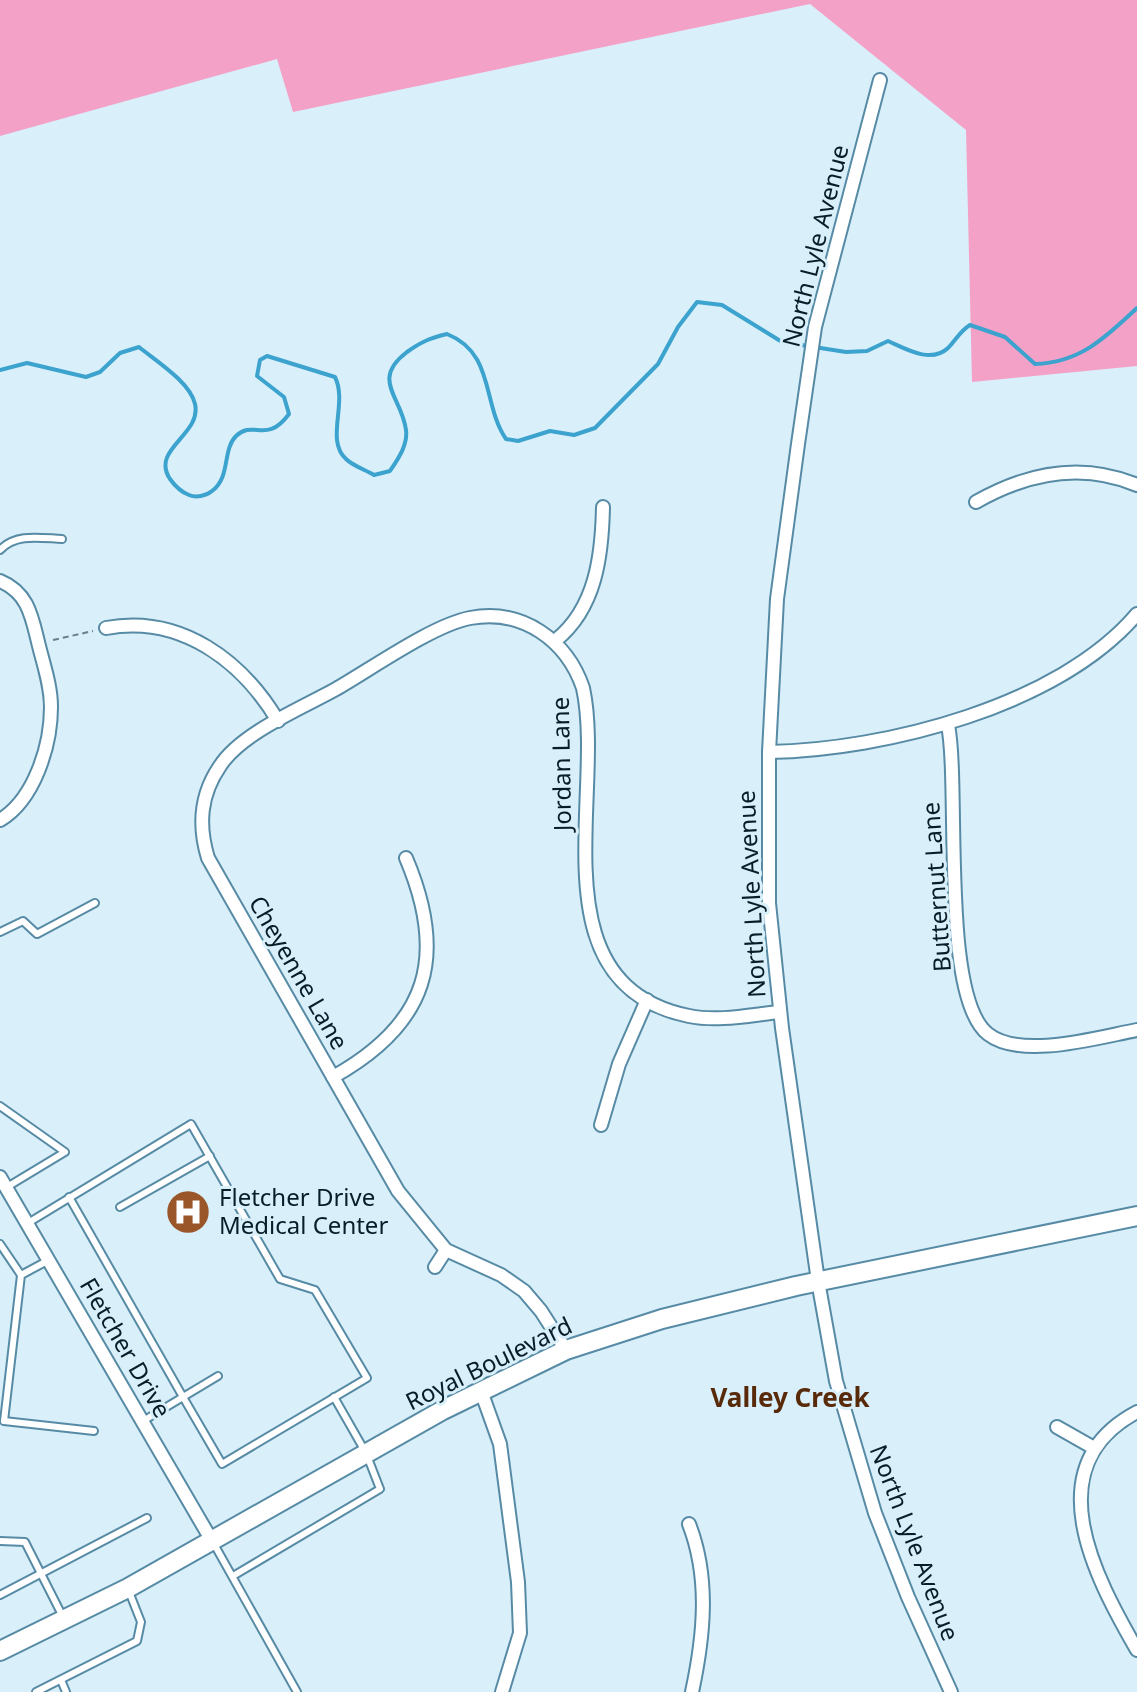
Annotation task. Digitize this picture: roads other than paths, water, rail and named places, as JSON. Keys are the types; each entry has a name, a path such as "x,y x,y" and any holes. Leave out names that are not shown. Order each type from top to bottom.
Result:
{"street":[{"name":"North Lyle Avenue","path":"880,80 815,327 777,599 769,752 769,903 780,1012 818,1281 836,1381 875,1513 950,1691"},
{"path":"976,502 1000,488 1057,473 1108,475 1137,485"},
{"path":"106,628 136,624 201,642 225,657 253,684 278,721 459,621 500,617 530,626 556,640 572,623 593,585 602,546 603,507"},
{"path":"0,581 12,586 25,600 51,701 47,733 28,795 17,809 0,820"},
{"path":"769,752 835,746 948,725 1022,695 1089,656 1137,614"},
{"name":"Jordan Lane","path":"556,640 572,662 585,698 586,887 592,926 607,960 647,1000 691,1016 780,1012"},
{"name":"Cheyenne Lane","path":"278,721 227,756 214,775 201,810 203,842 217,877 398,1191 446,1250 501,1275 524,1291 566,1350"},
{"name":"Butternut Lane","path":"948,725 953,755 951,809 958,937 978,1022 998,1039 1050,1045 1137,1030"},
{"path":"333,1077 386,1041 402,1022 417,994 427,959 427,918 406,858"},
{"path":"601,1125 619,1064 647,1000"},
{"name":"Fletcher Drive","path":"3,1182 212,1541"},
{"name":"Royal Boulevard","path":"0,1651 128,1588 366,1453 481,1391 566,1350 662,1319 818,1281 1137,1216"},
{"path":"435,1267 446,1250"},
{"path":"481,1391 500,1444 518,1582 520,1633 502,1692"},
{"path":"1137,1412 1110,1430 1094,1448 1084,1486 1081,1517 1092,1567 1137,1650"},
{"path":"1057,1427 1094,1448"},
{"path":"689,1524 703,1570 703,1614 692,1692"}],"lane":[{"path":"0,550 8,541 29,537 62,539"},
{"path":"0,932 23,921 37,934 95,903"},
{"path":"0,1106 65,1152 3,1182"},
{"path":"28,1223 69,1197 191,1124 280,1279 315,1290 367,1378 222,1464 69,1197"},
{"path":"120,1207 210,1156"},
{"path":"0,1244 21,1275 2,1420 94,1431"},
{"path":"21,1275 49,1260"},
{"path":"143,1421 218,1376"},
{"path":"233,1576 375,1494 381,1482 334,1397"},
{"path":"0,1595 147,1518"},
{"path":"0,1541 25,1542 65,1620"},
{"path":"212,1541 297,1692"},
{"path":"36,1692 137,1641 141,1622 128,1588"},
{"path":"61,1680 66,1692"}],"waterway":[{"path":"0,370 27,363 86,377 100,372 120,353 139,347 172,372 192,396 195,415 166,459 166,468 178,488 189,495 198,496 210,493 218,485 236,436 243,431 274,428 289,414 284,397 257,376 260,360 267,356 335,377 339,398 337,442 340,451 349,461 374,475 390,471 405,441 403,418 389,380 391,371 407,352 447,334 473,354 486,380 493,410 506,439 518,441 550,431 574,435 595,428 658,364 678,327 697,302 722,305 782,342 846,352 867,351 888,341 918,354 934,355 948,348 970,325 1005,337 1035,364 1066,359 1079,353 1103,338 1137,308"}],"place":[{"name":"Fletcher Drive Medical Center","path":"188,1212"}],"district":[{"name":"Valley Creek","path":"790,1398"}]}
